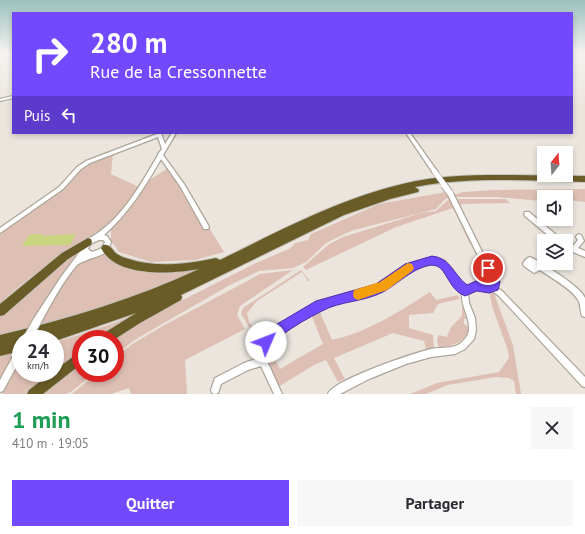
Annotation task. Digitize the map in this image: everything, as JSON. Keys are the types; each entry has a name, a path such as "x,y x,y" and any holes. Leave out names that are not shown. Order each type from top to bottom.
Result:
{"highway":[{"path":"0,341 56,327 115,309 158,292 346,204 407,186 438,180 476,178 585,179"},
{"path":"64,333 132,311 224,270 351,209 409,191 473,183 585,184"},
{"path":"106,243 113,257 136,266 185,268 232,258"},
{"path":"0,311 65,256 88,249"},
{"path":"119,330 224,270"},
{"path":"0,350 12,347"},
{"path":"33,394 72,364"}],"street":[{"path":"0,100 12,97"},
{"path":"0,231 61,188 79,168 88,162 159,134 162,152 206,227"},
{"path":"32,330 63,279 130,202 173,134"},
{"path":"409,134 450,193 487,281 585,383"},
{"path":"527,214 551,234"},
{"path":"88,249 97,254 106,243 108,229"},
{"path":"98,237 106,243"},
{"path":"579,237 581,241 574,249 585,254"},
{"path":"278,394 263,361 266,342 276,331 320,305 379,288 409,268 432,260 439,261 446,266 455,282 465,291"},
{"path":"545,270 581,296 585,313"},
{"path":"465,291 487,281"},
{"path":"332,394 355,380 429,354 457,349 464,345 470,337 473,328 472,317 464,298 465,291"},
{"path":"215,390 218,381 247,366 263,361"},
{"path":"0,388 12,367"}],"shaded area":[{"path":"113,153 111,174 139,187 171,166 224,252 195,260 151,262 119,252 111,241 111,222 95,235 65,252 48,264 0,303 0,230 53,195 82,168"},
{"path":"585,189 585,202 573,201 573,190 537,190 537,201 496,197 455,197 454,195 463,192 495,190"},
{"path":"446,192 451,197 445,199 436,209 354,230 340,236 326,243 306,262 293,268 259,271 230,285 136,339 124,348 124,331 256,263 291,248 295,243 308,240 311,234 379,204"},
{"path":"449,199 452,199 474,243 470,244 453,208 396,227 306,270 303,267 328,245 343,237 421,213 436,211"},
{"path":"457,199 506,199 510,203 462,204 461,206"},
{"path":"30,234 43,234 43,236 76,234 70,245 22,246"},
{"path":"82,247 62,275 28,330 12,330 12,333 0,335 0,314 56,265"},
{"path":"105,253 116,261 130,266 205,267 118,303 38,327 56,293 73,268 84,259"},
{"path":"293,270 240,306 237,315 245,329 185,360 187,394 131,394 129,388 111,394 72,394 86,382 124,382 124,351 131,345 161,327 260,274"},
{"path":"301,270 310,281 308,281 302,272 257,301 247,313 249,322 255,331 253,333 241,314 243,308"},
{"path":"489,291 495,293 513,345 521,394 516,394 514,381 509,378 496,377 448,385 426,394 410,394 437,383 499,372 509,358 508,351 492,306"},
{"path":"430,292 436,300 458,295 459,299 438,304 433,313 409,315 409,328 433,335 434,348 426,349 424,341 393,333 334,358 345,379 338,382 326,360 314,365 278,387 268,363 269,348 280,369 323,344 311,314 319,310 332,340 371,327"},
{"path":"462,305 466,319 464,319 464,324 469,327 465,337 450,346 439,348 437,341 438,335 447,337 451,327 462,316"},
{"path":"143,312 115,330 94,330"},
{"path":"72,337 72,361 64,367 64,339"},
{"path":"11,354 12,359 0,380 0,356"},
{"path":"72,368 72,382 83,382 71,392 66,394 38,394 54,382 64,382 64,374"},
{"path":"12,376 12,382 44,382 28,394 2,394"}],"slow traffic":[{"path":"358,294 383,286 399,273 408,268"}],"route":[{"path":"266,342 276,331 320,305 379,288 388,283 399,273 432,260 439,261 446,266 453,280 465,291 468,288 476,286 486,286 492,288 495,285 495,282 488,268"}]}
